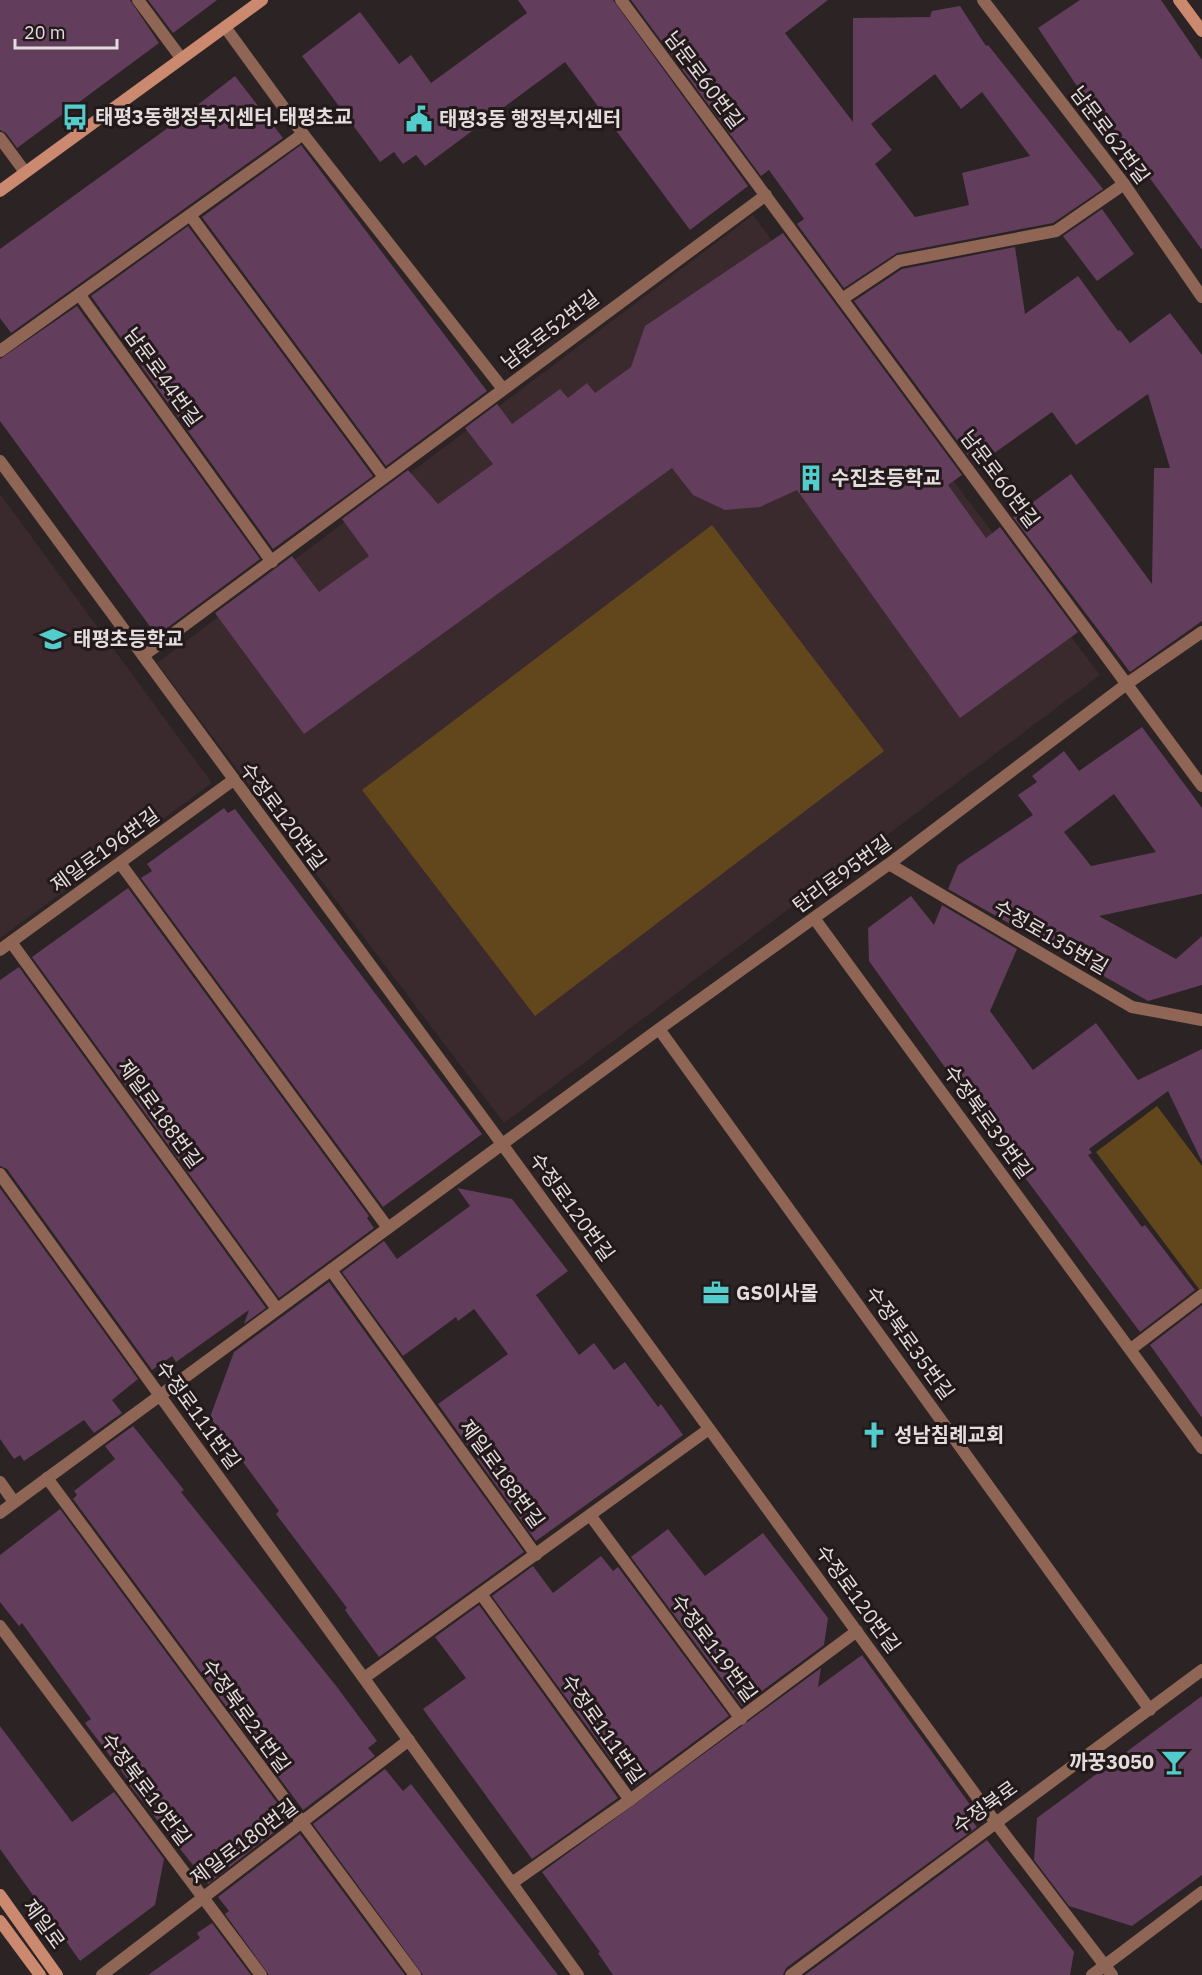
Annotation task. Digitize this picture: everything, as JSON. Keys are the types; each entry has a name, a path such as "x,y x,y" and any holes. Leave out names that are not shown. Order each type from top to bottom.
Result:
{"main road":[{"path":"0,191 262,0"},
{"path":"1179,0 1201,28"},
{"name":"제일로","path":"0,1895 57,1975"},
{"name":"제일로","path":"0,1921 40,1975"}],"street":[{"path":"138,0 181,57"},
{"name":"남문로60번길","path":"621,0 1128,683"},
{"name":"남문로62번길","path":"983,0 1124,184 1202,297"},
{"name":"남문로52번길","path":"225,27 303,134 503,389 766,195"},
{"path":"0,351 303,134"},
{"path":"0,138 25,172"},
{"path":"842,299 899,261 1056,231 1124,184"},
{"path":"190,215 384,477"},
{"name":"남문로44번길","path":"79,294 272,562"},
{"path":"143,656 503,389"},
{"name":"수정로120번길","path":"0,461 232,781 502,1144 996,1823 1109,1970"},
{"name":"탄리로95번길","path":"502,1144 889,864 1128,683 1202,632"},
{"path":"1128,683 1202,786"},
{"name":"제일로196번길","path":"0,950 232,781"},
{"path":"120,863 388,1228"},
{"name":"수정로135번길","path":"889,864 1132,1007 1202,1020"},
{"name":"수정북로39번길","path":"814,918 1202,1448"},
{"name":"제일로188번길","path":"11,942 278,1309"},
{"name":"수정북로35번길","path":"659,1029 1150,1710"},
{"path":"0,1513 502,1144"},
{"name":"수정로111번길","path":"0,1174 578,1975"},
{"name":"제일로188번길","path":"331,1270 536,1555"},
{"path":"1131,1349 1202,1295"},
{"path":"364,1678 709,1429"},
{"name":"수정북로21번길","path":"46,1478 415,1975"},
{"path":"0,1482 15,1502"},
{"name":"수정로119번길","path":"590,1515 741,1719 857,1630"},
{"name":"수정로111번길","path":"481,1594 630,1800 512,1883"},
{"name":"수정북로19번길","path":"0,1626 261,1975"},
{"name":"수정북로","path":"791,1975 1202,1670"},
{"path":"630,1800 741,1719"},
{"name":"제일로180번길","path":"102,1975 409,1740"},
{"path":"1092,1975 1109,1970 1202,1892"}],"shaded area":[{"path":"753,215 1100,675 504,1123 157,663"},
{"name":"태평초등학교","path":"0,494 212,783 0,938"},
{"path":"712,525 884,751 535,1016 362,790"},
{"path":"1157,1106 1202,1166 1202,1293 1096,1152"}],"building":[{"path":"0,0 130,0 159,43 17,148 6,133 0,130"},
{"path":"148,0 217,0 173,33"},
{"path":"518,0 613,0 748,186 690,230 565,62 425,166 416,155 403,164 394,152 380,162 302,56 360,12 399,64 411,55 431,83 527,13"},
{"path":"631,0 828,0 785,33 853,122 853,18 930,17 932,11 960,6 986,46 988,45 1103,189 1053,223 897,253 844,288 797,224 804,219 769,170 761,176","holes":["935,74 961,109 982,92 1030,156 962,173 969,205 915,217 875,164 892,150 871,124"]},
{"path":"1080,0 1161,0 1202,60 1202,250 1099,108 1099,119 1038,28"},
{"path":"235,76 283,138 11,333 0,318 0,249 165,130"},
{"path":"301,145 487,391 386,466 202,217"},
{"path":"1102,209 1134,254 1097,281 1063,236"},
{"path":"188,226 373,476 273,549 91,296"},
{"name":"수진초등학교","path":"783,233 962,475 948,485 986,538 1000,527 1078,632 960,718 797,490 760,507 725,510 693,495 672,468 304,734 215,613 292,556 319,592 369,556 342,519 408,470 438,504 493,464 465,428 497,404 512,424 560,389 568,398 587,383 595,393 631,367 645,326"},
{"path":"1015,247 1025,314 1078,276 1118,331 1120,330 1130,343 1170,313 1202,355 1202,621 1130,672 1013,517 1071,474 1152,584 1154,468 1170,468 1148,394 1076,445 1052,412 976,466 854,301 902,269"},
{"path":"77,306 260,559 163,631 160,627 154,632 0,421 0,359"},
{"path":"1142,727 1202,808 1202,894 1099,916 1176,959 1202,936 1202,985 1148,1001 948,889 958,865 1033,815 1018,795 1037,782 1032,776 1064,751 1079,771","holes":["1114,794 1156,852 1091,866 1064,832"]},
{"path":"224,808 228,813 235,809 482,1134 383,1207 141,878 152,871 147,864"},
{"path":"128,888 369,1216 367,1218 374,1228 279,1298 32,957"},
{"path":"911,896 934,925 942,905 1017,949 990,1011 1033,1070 1096,1023 1138,1080 1202,1049 1202,1162 1168,1091 1089,1149 1092,1153 1088,1155 1142,1227 1145,1225 1195,1290 1140,1332 991,1132 869,961 868,928"},
{"path":"19,967 266,1308 244,1324 249,1310 176,1362 172,1356 152,1370 7,1169 0,1166 0,980"},
{"path":"0,1188 138,1379 112,1400 122,1413 94,1433 84,1420 24,1461 20,1455 14,1459 0,1439"},
{"path":"457,1188 512,1199 568,1271 536,1295 579,1355 594,1343 614,1370 625,1362 658,1407 661,1404 683,1435 536,1541 438,1404 508,1354 474,1309 458,1321 456,1317 403,1356 342,1272 384,1241 397,1259 470,1206"},
{"path":"329,1282 524,1552 379,1657 345,1610 347,1608 276,1514 279,1511 210,1417 234,1352"},
{"path":"1202,1305 1202,1418 1150,1345"},
{"path":"133,1426 184,1490 181,1492 337,1687 377,1741 368,1748 375,1756 303,1810 73,1499 77,1495 74,1491 115,1459 105,1446"},
{"path":"60,1509 290,1820 208,1884 127,1782 129,1781 85,1723 91,1719 22,1623 19,1626 0,1602 0,1555"},
{"path":"668,1529 705,1576 763,1533 828,1618 824,1645 742,1706 631,1557"},
{"path":"601,1556 613,1571 618,1567 729,1716 632,1788 492,1596 533,1566 553,1593"},
{"path":"479,1605 618,1798 532,1859 423,1709 466,1678 435,1637"},
{"path":"862,1655 979,1817 973,1822 977,1827 786,1968 783,1975 613,1975 598,1953 600,1952 542,1872 821,1668 818,1687"},
{"path":"1202,1696 1202,1875 1132,1926 1069,1906 1034,1860 1037,1818"},
{"path":"0,1726 72,1822 114,1792 164,1859 155,1905 80,1961 0,1849"},
{"path":"385,1769 403,1791 411,1784 558,1975 423,1975 313,1824"},
{"path":"300,1834 405,1975 269,1975 225,1914 229,1911 218,1897"},
{"path":"987,1840 1074,1952 1070,1975 805,1975"},
{"path":"212,1923 251,1975 148,1975 200,1938 197,1933"}],"place":[{"name":"태평3동행정복지센터.태평초교","path":"75,117"},
{"name":"태평3동 행정복지센터","path":"419,119"},
{"name":"수진초등학교","path":"811,478"},
{"name":"태평초등학교","path":"53,639"},
{"name":"GS이사몰","path":"716,1293"},
{"name":"성남침례교회","path":"874,1435"},
{"name":"까꿍3050","path":"1174,1762"}]}
